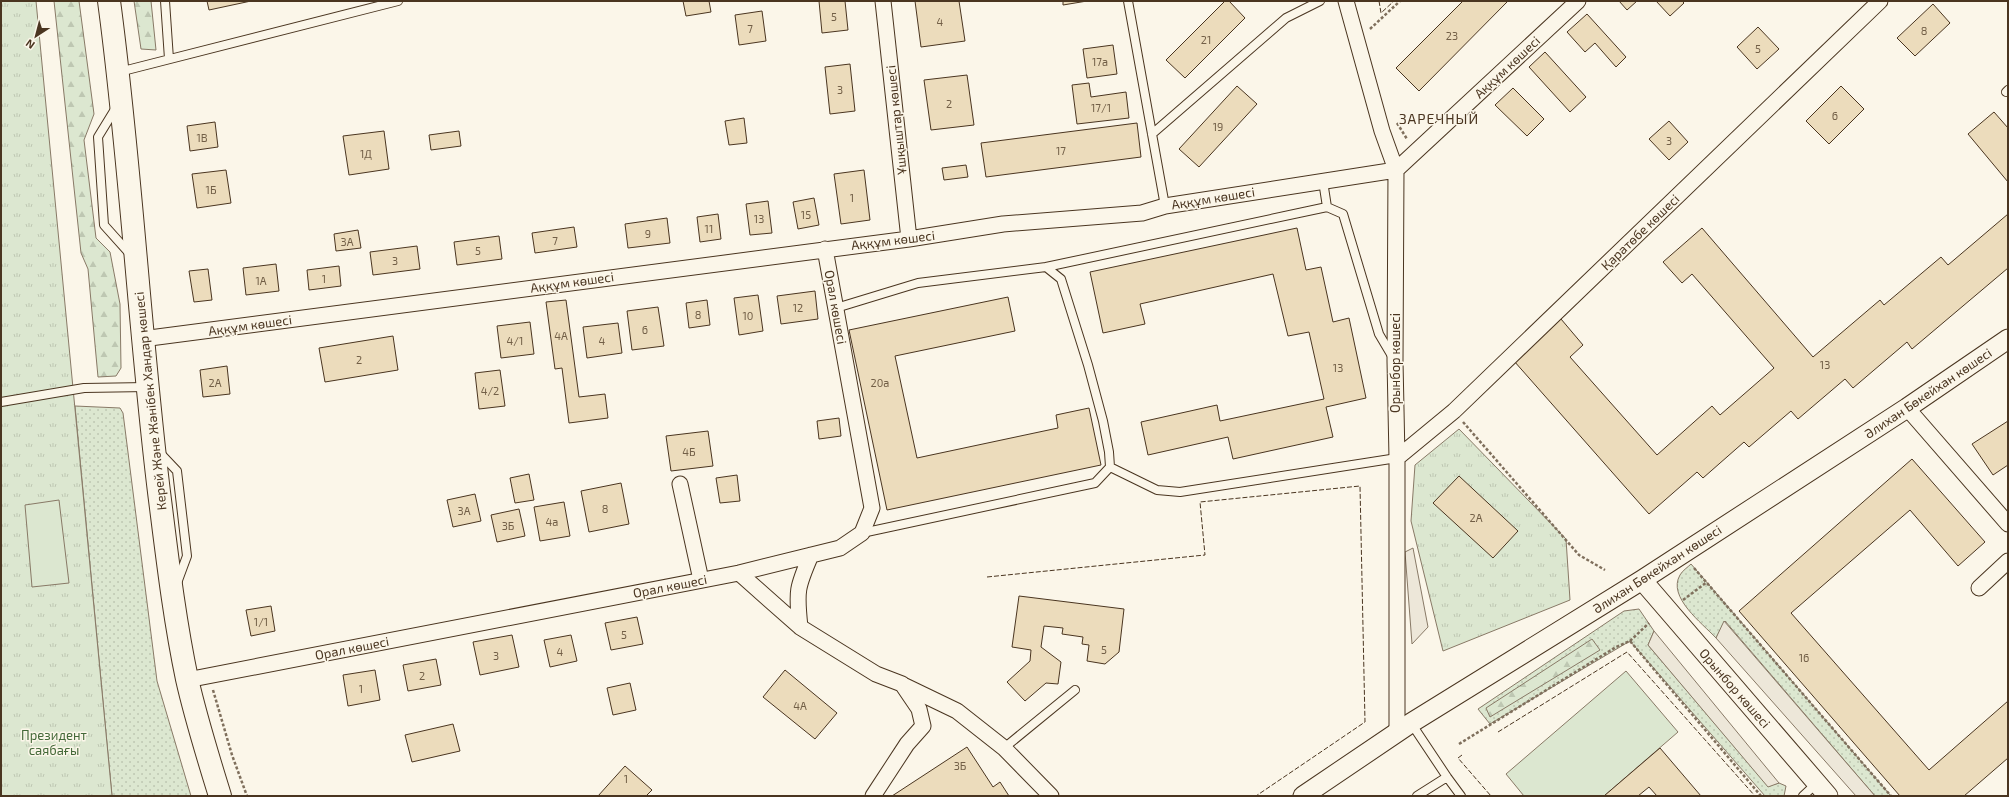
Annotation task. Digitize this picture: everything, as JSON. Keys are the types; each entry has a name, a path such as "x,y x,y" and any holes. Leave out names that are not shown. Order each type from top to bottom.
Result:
{"main road":[{"name":"Керей Және Жәнібек Хандар көшесі","path":"109,1 119,72 142,339 153,445 172,594 188,680 203,740 220,796"}],"street":[{"name":"Ұшқыштар көшесі","path":"883,1 909,239"},
{"name":"Орынбор көшесі","path":"1346,1 1382,132 1396,170 1395,361 1404,727"},
{"name":"Аққұм көшесі","path":"142,339 909,239 1003,224 1142,213 1165,206 1396,170 1578,1"},
{"name":"Қаратөбе көшесі","path":"1397,458 1454,411 1880,1"},
{"name":"Орал көшесі","path":"188,680 739,573 840,548 862,533 872,508 825,249"},
{"name":"Әлихан Бөкейхан көшесі","path":"1303,796 1404,727 1642,580 1907,408 2008,339"},
{"path":"1907,408 2008,524"},
{"path":"680,484 701,580"},
{"path":"800,627 797,598 799,583 811,555"},
{"path":"1979,588 2008,561"},
{"path":"739,573 800,627 876,674 902,684 957,710 1004,748 1051,796"},
{"name":"Орынбор көшесі","path":"1642,580 1823,790"},
{"path":"873,796 906,744 922,726 919,709 902,684"}],"lane":[{"path":"165,1 169,59"},
{"path":"119,72 398,1"},
{"path":"1128,1 1165,206"},
{"path":"1152,134 1286,18 1320,1"},
{"path":"121,98 98,137 104,225 136,260"},
{"path":"1322,181 1327,207"},
{"path":"836,308 918,283 1046,267 1327,207 1342,214 1379,334 1395,361"},
{"path":"862,533 1095,483 1110,467 1109,452 1103,421 1088,365 1061,279 1046,267"},
{"path":"1,402 84,388 147,388"},
{"path":"1110,467 1157,490 1180,492 1397,458"},
{"path":"1004,748 1075,690"},
{"path":"1404,727 1447,777 1461,796"},
{"path":"1417,796 1447,777"},
{"path":"1803,796 1823,790"}],"path":[{"path":"1365,34 1400,1"},
{"path":"1382,132 1397,123 1394,115"},
{"path":"1454,411 1579,555 1605,570"},
{"path":"1682,553 1891,796"},
{"path":"1681,602 1707,582"},
{"path":"1459,744 1616,647 1630,641 1649,623"},
{"path":"1630,641 1761,796"},
{"path":"209,676 232,755 247,796"}],"green space":[{"name":"Президент саябағы","path":"1,1 36,1 112,796 1,796"},
{"path":"54,1 79,1 94,114 84,140 96,238 110,252 120,304 121,368 116,376 98,377 88,269 81,253"},
{"path":"134,1 151,1 156,50 141,49"},
{"path":"75,406 120,408 123,413 157,681 191,796 112,796"},
{"path":"1459,429 1566,539 1570,600 1443,651 1411,521 1415,465"},
{"path":"59,500 69,583 32,587 25,505"},
{"path":"1691,564 1891,796 1875,796 1725,621 1716,638 1688,609 1678,592 1677,583 1680,575"},
{"path":"1639,609 1654,631 1648,645 1768,786 1779,783 1786,786 1784,796 1765,796 1630,641 1490,724 1478,709 1624,611"},
{"path":"1592,639 1600,650 1490,717 1486,708"},
{"path":"1626,671 1678,732 1604,796 1524,796 1506,774"}],"shaded area":[{"path":"1413,548 1428,627 1412,644 1405,552"},
{"path":"1724,621 1875,796 1856,796 1716,638"},
{"path":"1654,631 1779,783 1768,787 1648,645"}],"building":[{"path":"207,1 251,1 209,10"},
{"path":"683,1 709,1 711,12 686,16"},
{"path":"819,1 845,1 848,30 822,33"},
{"path":"915,1 959,1 965,41 921,47"},
{"path":"1063,1 1087,1 1063,5"},
{"path":"1225,1 1229,1 1245,18 1185,78 1166,60"},
{"path":"1463,1 1508,1 1419,91 1396,68"},
{"path":"1619,1 1637,1 1627,10"},
{"path":"1656,1 1682,1 1684,3 1670,16"},
{"path":"1933,4 1950,23 1915,56 1897,38"},
{"path":"762,11 766,41 739,45 735,15"},
{"path":"1587,14 1626,57 1616,67 1595,43 1585,52 1567,32"},
{"path":"1758,27 1779,49 1757,69 1737,47"},
{"path":"1113,45 1117,74 1087,78 1083,49"},
{"path":"1545,52 1586,97 1570,112 1529,67"},
{"path":"850,64 855,111 830,114 825,67"},
{"path":"967,75 974,125 931,130 924,80"},
{"path":"1089,83 1091,97 1126,92 1129,118 1077,124 1072,85"},
{"path":"1237,86 1257,104 1199,167 1179,149"},
{"path":"1841,86 1864,109 1829,144 1806,121"},
{"path":"1513,88 1544,119 1527,136 1495,105"},
{"path":"1994,112 2008,128 2008,182 1968,134"},
{"path":"744,118 747,143 729,145 725,121"},
{"path":"1669,121 1688,142 1669,160 1649,139"},
{"path":"215,122 218,147 190,151 187,126"},
{"path":"1137,123 1141,157 986,177 981,143"},
{"path":"384,131 389,169 349,175 343,136"},
{"path":"459,131 461,146 431,150 429,135"},
{"path":"966,165 968,177 944,180 942,168"},
{"path":"226,170 231,203 197,208 192,174"},
{"path":"864,170 870,220 841,224 834,174"},
{"path":"814,198 819,225 798,229 793,202"},
{"path":"768,201 772,233 750,235 746,204"},
{"path":"718,214 721,239 700,242 697,217"},
{"path":"2008,214 2008,268 1912,349 1907,342 1853,388 1845,379 1798,419 1791,411 1749,447 1744,442 1703,478 1697,472 1649,514 1514,361 1561,319 1583,345 1570,357 1657,455 1712,406 1720,415 1774,368 1692,274 1682,283 1663,262 1702,228 1813,357 1880,300 1884,305 1941,257 1948,265"},
{"path":"667,218 670,243 628,248 625,224"},
{"path":"574,227 577,247 535,253 532,233"},
{"path":"1297,228 1306,270 1321,267 1333,322 1349,318 1366,398 1326,407 1333,437 1233,459 1228,437 1148,455 1141,422 1217,405 1220,421 1324,399 1309,332 1288,336 1273,274 1140,304 1145,324 1103,333 1090,272"},
{"path":"358,230 361,248 336,251 334,234"},
{"path":"499,236 502,259 457,265 454,242"},
{"path":"417,246 420,269 373,275 370,252"},
{"path":"276,264 279,291 246,295 243,268"},
{"path":"339,266 341,286 309,290 307,270"},
{"path":"208,269 212,300 194,302 189,271"},
{"path":"815,291 818,319 781,324 777,296"},
{"path":"758,295 763,331 739,335 734,298"},
{"path":"1008,297 1015,331 895,356 917,458 1058,428 1056,415 1089,408 1101,465 887,510 849,330"},
{"path":"566,300 579,397 605,394 608,418 569,423 562,368 555,369 546,302"},
{"path":"707,300 710,325 689,328 686,303"},
{"path":"658,307 664,346 632,350 627,311"},
{"path":"530,322 534,354 501,358 497,326"},
{"path":"618,323 622,353 587,358 583,327"},
{"path":"393,336 398,370 325,382 319,348"},
{"path":"227,366 230,394 203,397 200,370"},
{"path":"500,370 505,406 479,409 475,373"},
{"path":"839,418 841,436 819,439 817,421"},
{"path":"2008,421 2008,465 1993,475 1972,444"},
{"path":"708,431 713,466 671,471 666,436"},
{"path":"1912,459 1985,542 1958,566 1910,510 1791,613 1929,770 2008,701 2008,758 1964,796 1900,796 1739,611"},
{"path":"529,474 534,500 515,503 510,478"},
{"path":"737,475 740,501 720,503 716,478"},
{"path":"1459,476 1518,531 1493,558 1433,503"},
{"path":"621,483 629,524 589,532 581,491"},
{"path":"475,494 481,521 453,527 447,500"},
{"path":"564,502 570,536 540,541 534,507"},
{"path":"519,509 525,536 497,542 491,515"},
{"path":"1019,596 1124,609 1119,652 1105,664 1087,661 1089,645 1082,644 1083,637 1062,634 1063,628 1044,626 1041,647 1061,662 1058,684 1046,683 1025,701 1007,682 1030,661 1031,650 1012,647"},
{"path":"271,606 275,631 251,636 246,610"},
{"path":"637,617 643,644 611,650 605,623"},
{"path":"512,635 519,667 480,675 473,642"},
{"path":"571,635 577,661 550,667 544,640"},
{"path":"436,659 441,685 408,691 403,665"},
{"path":"375,670 380,700 348,706 343,675"},
{"path":"785,670 837,713 815,739 763,697"},
{"path":"630,683 636,710 613,715 607,688"},
{"path":"453,724 460,751 412,762 405,735"},
{"path":"967,747 993,787 1000,782 1009,796 892,796"},
{"path":"1660,748 1701,796 1657,796 1649,787 1638,796 1604,796"},
{"path":"625,766 652,790 646,796 598,796"}],"fence":[{"path":"1379,1 1381,13 1394,1"},
{"path":"987,577 1205,555 1200,502 1360,486 1365,722 1256,796"},
{"path":"1498,732 1627,652 1755,796"},
{"path":"1462,755 1458,758 1491,796"}],"district":[{"name":"ЗАРЕЧНЫЙ","path":"1439,118"}]}
